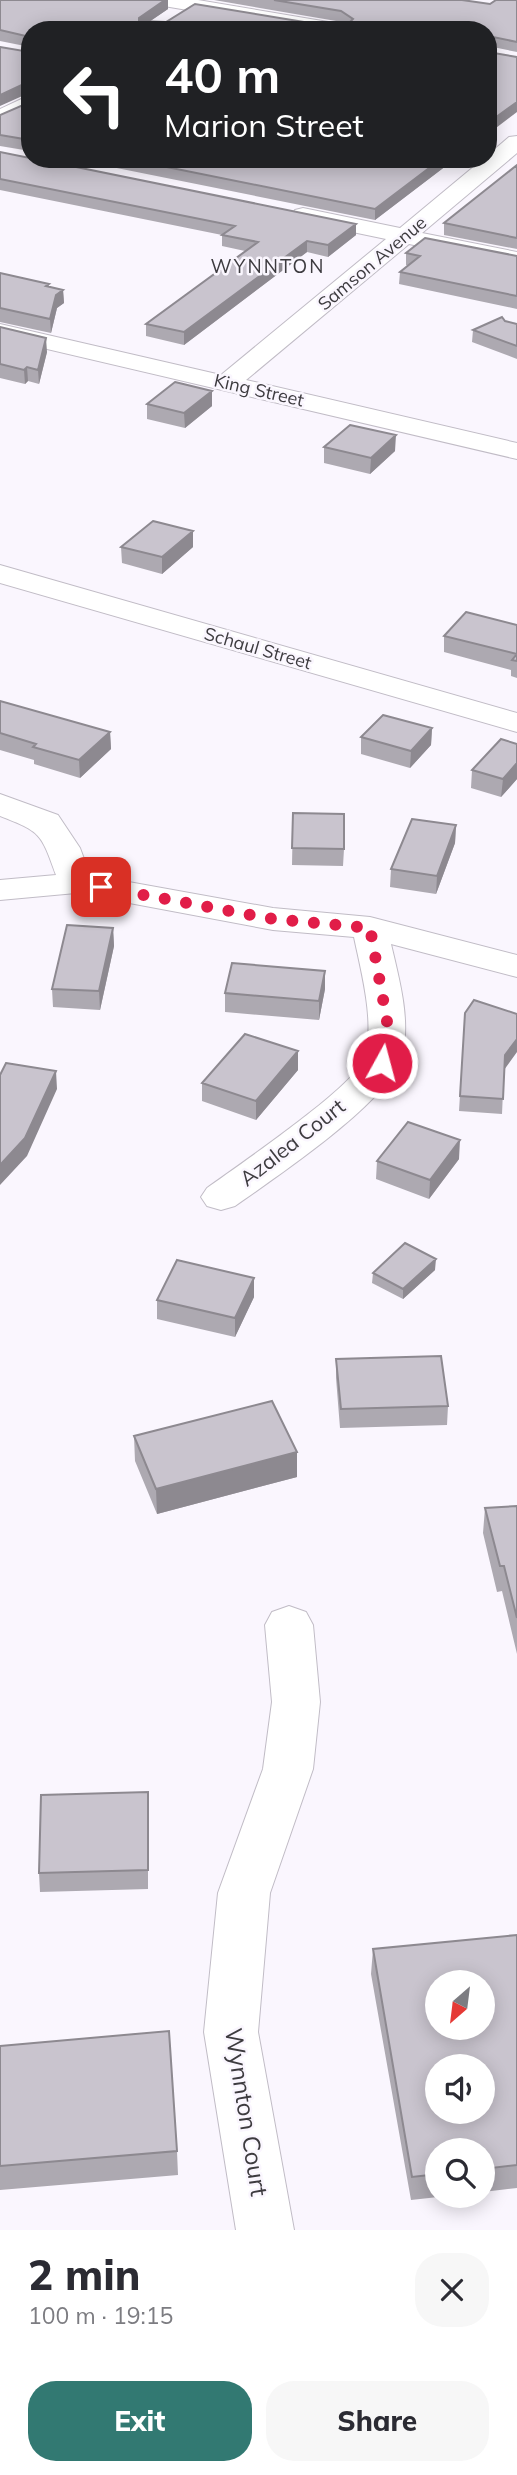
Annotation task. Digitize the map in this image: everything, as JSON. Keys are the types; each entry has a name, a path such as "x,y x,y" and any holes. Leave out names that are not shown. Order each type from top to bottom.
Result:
{"street":[{"path":"168,9 192,5 287,21"},
{"path":"0,118 21,106"},
{"path":"497,141 516,144"},
{"name":"Samson Avenue","path":"497,160 516,144"},
{"name":"Samson Avenue","path":"227,383 487,168"},
{"path":"283,211 517,259"},
{"name":"King Street","path":"0,331 517,452"},
{"name":"Schaul Street","path":"0,574 517,723"},
{"path":"0,804 46,822 63,848 76,883"},
{"path":"0,890 76,883 273,919 370,928 517,966"},
{"name":"Azalea Court","path":"221,1197 336,1111 382,1063 387,1021 370,928"},
{"name":"Wynnton Court","path":"265,2230 231,2032 244,1893 288,1769 296,1702 289,1625"}],"building":[{"path":"0,0 165,0 139,18 139,21 21,21 21,35 0,30"},
{"path":"274,0 462,0 490,4 496,0 517,0 517,42 497,38 497,21 351,21 353,19 341,11"},
{"path":"195,4 298,21 168,21"},
{"path":"0,47 21,50 21,85 0,95"},
{"path":"497,54 517,57 517,102 497,116"},
{"path":"21,106 21,138 0,135 0,115"},
{"path":"0,152 21,156 21,168 81,168 356,224 328,245 307,241 184,332 146,324 258,242 222,235 235,226 0,179"},
{"path":"517,165 517,238 444,223"},
{"path":"172,168 429,168 375,209"},
{"path":"425,238 517,256 517,296 400,272 420,256 406,253"},
{"path":"0,273 49,284 46,286 63,290 56,295 50,319 0,308"},
{"path":"502,317 505,321 517,324 517,346 473,330"},
{"path":"0,327 46,338 38,370 27,367 24,370 0,364"},
{"path":"175,382 212,391 184,413 147,404"},
{"path":"350,425 396,435 371,458 324,447"},
{"path":"153,521 193,531 162,557 121,547"},
{"path":"466,612 517,625 517,654 444,636"},
{"path":"0,701 110,732 79,760 33,747 36,744 0,733"},
{"path":"383,715 432,728 411,751 361,737"},
{"path":"501,739 517,744 517,763 503,779 472,770"},
{"path":"293,813 344,814 344,849 292,848"},
{"path":"412,819 456,825 437,876 391,869"},
{"path":"67,925 113,928 99,991 52,989"},
{"path":"232,963 325,971 319,1001 225,993"},
{"path":"474,1000 517,1014 517,1039 505,1055 503,1099 460,1096 465,1013"},
{"path":"245,1034 298,1051 256,1101 202,1083"},
{"path":"6,1063 56,1071 25,1138 0,1165 0,1075"},
{"path":"408,1122 460,1140 430,1180 377,1161"},
{"path":"405,1243 436,1259 403,1289 373,1273"},
{"path":"177,1260 254,1278 235,1318 157,1300"},
{"path":"441,1356 448,1406 341,1409 336,1359"},
{"path":"272,1401 297,1452 156,1489 134,1436"},
{"path":"517,1506 517,1618 485,1508"},
{"path":"148,1792 148,1870 39,1873 41,1795"},
{"path":"517,1935 517,2165 495,2168 495,2138 425,2138 425,2176 412,2177 373,1949"},
{"path":"169,2031 177,2151 0,2166 0,2046"}],"district":[{"name":"WYNNTON","path":"268,266"}],"route":[{"path":"101,887 273,919 370,928 387,1021 382,1063"}]}
